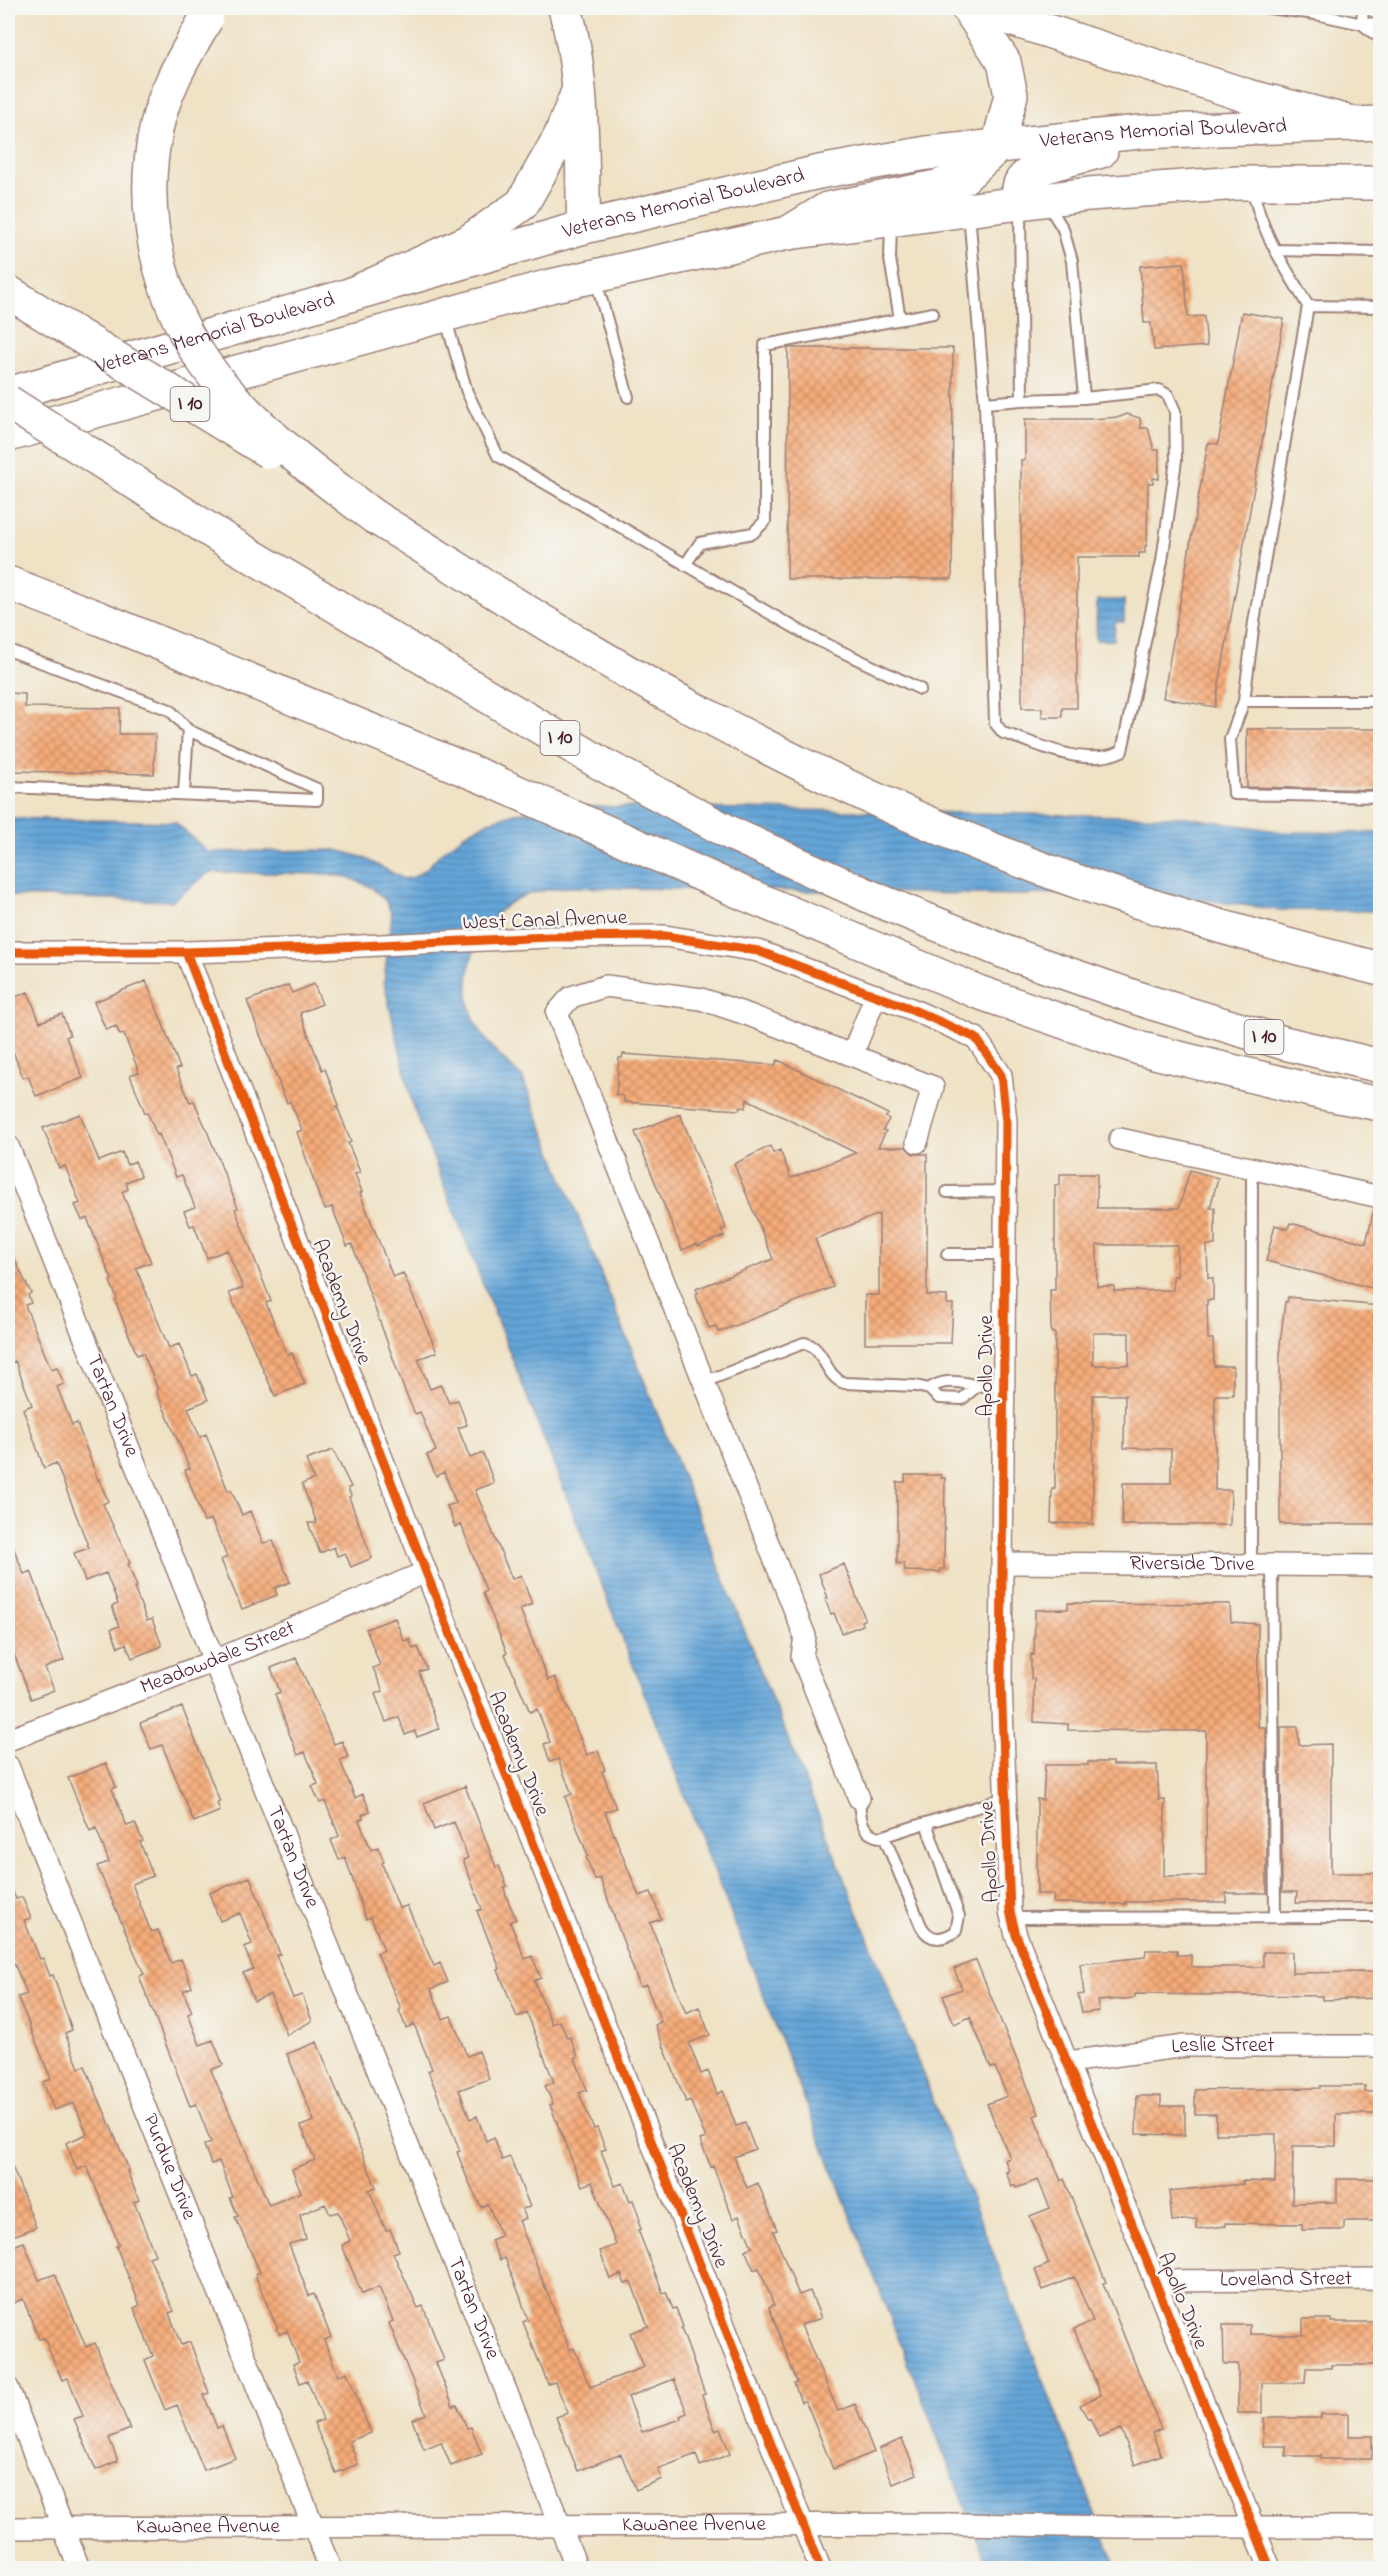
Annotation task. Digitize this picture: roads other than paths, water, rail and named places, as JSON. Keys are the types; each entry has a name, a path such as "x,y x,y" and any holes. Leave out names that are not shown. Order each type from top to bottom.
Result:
{"main road":[{"path":"565,8 573,34 579,89 584,227 594,274"},
{"path":"788,233 827,209 937,187 964,177 998,146 1011,95 1004,62 968,8"},
{"path":"977,8 1248,96 1369,123"},
{"path":"210,13 175,73 156,129 150,183 152,228 165,285 180,321 200,356 224,387 254,419 310,468 373,516"},
{"path":"352,294 468,242 522,204 560,137 579,89"},
{"name":"Veterans Memorial Boulevard","path":"8,394 584,227 819,172 927,153 1140,132 1369,123"},
{"path":"1033,202 1019,186 1025,177 1041,169 1108,149 1140,132"},
{"name":"Veterans Memorial Boulevard","path":"8,435 594,274 788,233 1089,194 1252,183 1380,183"},
{"name":"I 10","path":"8,292 566,635 702,713 856,790 998,852 1123,897 1240,933 1380,969"},
{"name":"I 10","path":"8,402 260,560 602,764 734,835 880,901 1005,952 1149,1002 1284,1043 1380,1066"},
{"path":"8,584 101,619 481,776 735,890 978,992 1142,1049 1318,1092 1380,1104"}],"street":[{"name":"West Canal Avenue","path":"8,952 186,952 318,948 549,936 665,936 758,951 876,995 976,1038 1001,1075 1006,1121"},
{"name":"Academy Drive","path":"186,952 426,1572 820,2568"},
{"path":"859,1798 802,1657 806,1636 557,1013 571,998 606,986 701,999 749,1015 933,1088 917,1142"},
{"path":"852,1055 876,995"},
{"name":"Apollo Drive","path":"1006,1121 1004,1563 1001,1683 1012,1918 1016,1935 1270,2568"},
{"path":"1120,1139 1380,1197"},
{"name":"Tartan Drive","path":"8,1146 577,2568"},
{"name":"Riverside Drive","path":"1004,1563 1380,1566"},
{"name":"Meadowdale Street","path":"8,1740 214,1661 426,1572"},
{"name":"Purdue Drive","path":"8,1766 330,2568"},
{"name":"Leslie Street","path":"1068,2062 1185,2046 1380,2046"},
{"name":"Loveland Street","path":"1154,2281 1380,2279"},
{"path":"8,2388 79,2568"},
{"name":"Kawanee Avenue","path":"8,2528 560,2525 803,2527 963,2524 1254,2528 1380,2527"}],"lane":[{"path":"1269,8 1316,11 1362,24 1380,23"},
{"path":"1362,24 1363,8"},
{"path":"1362,24 1380,38"},
{"path":"1252,183 1257,212 1275,250 1308,306 1254,622 1244,701 1230,739 1234,794 1380,797"},
{"path":"1033,202 1063,228 1072,261 1084,398"},
{"path":"1022,400 1033,202"},
{"path":"969,210 985,404 995,723 1003,733 1081,758 1107,758 1122,751 1162,561 1176,460 1175,411 1168,395 1159,390 1084,398 985,404"},
{"path":"892,219 890,259 900,319"},
{"path":"1275,250 1380,252"},
{"path":"594,274 628,397"},
{"path":"1308,306 1380,308"},
{"path":"685,565 699,543 753,533 765,521 765,345 933,313"},
{"path":"444,314 467,392 498,456 809,636 920,689"},
{"path":"8,650 170,710 188,730 317,789 317,800 8,787"},
{"path":"1244,701 1380,701"},
{"path":"184,793 188,730"},
{"path":"1252,1167 1261,1565 1275,1917"},
{"path":"947,1192 1006,1191"},
{"path":"947,1254 1005,1254"},
{"path":"704,1382 804,1343 811,1344 837,1381 844,1383 916,1386 929,1389 939,1398 962,1399 977,1386"},
{"path":"929,1389 940,1382 964,1382 977,1386 1005,1385"},
{"path":"859,1798 863,1827 874,1836 884,1836 1006,1798"},
{"path":"884,1836 921,1926 926,1934 933,1938 941,1938 956,1931 959,1916 926,1823"},
{"path":"1012,1918 1380,1917"}],"water":[{"path":"1097,600 1124,600 1124,622 1115,622 1114,640 1096,640"},
{"path":"574,806 1186,817 1283,832 1380,833 1380,911 1279,910 1127,889 1024,895 568,887 528,894 507,905 484,931 470,963 468,997 472,1013 488,1042 522,1077 916,2057 1117,2568 989,2568 413,1107 384,982 392,914 385,900 371,887 348,877 326,874 210,872 172,901 8,896 8,818 175,822 208,852 336,850 362,857 404,879 414,877 426,869 441,853 468,832 490,821 515,813"}]}
